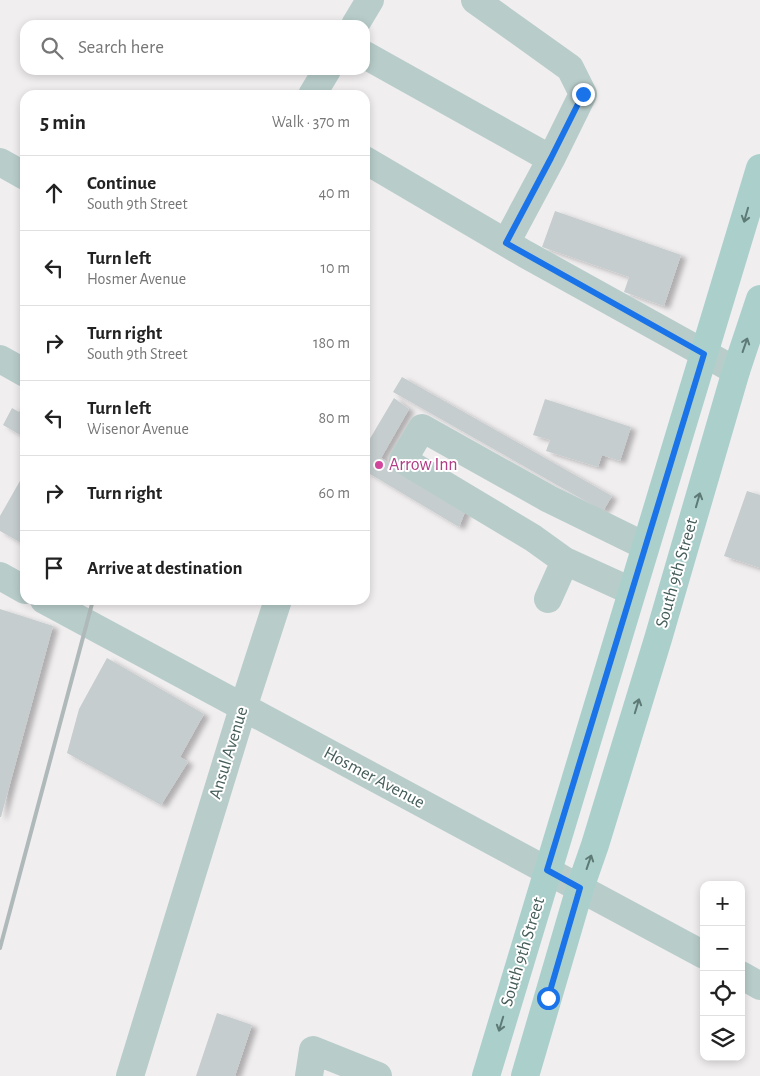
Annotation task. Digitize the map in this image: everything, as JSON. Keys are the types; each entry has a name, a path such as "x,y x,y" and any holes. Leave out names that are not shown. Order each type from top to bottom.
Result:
{"main road":[{"name":"South 9th Street","path":"486,1076 760,168"},
{"name":"South 9th Street","path":"525,1076 580,888 658,639 736,371 760,299"}],"street":[{"path":"357,20 370,0"},
{"path":"475,0 570,68 583,94 551,158 516,248"},
{"path":"370,58 551,158"},
{"path":"315,90 324,75"},
{"path":"0,162 20,173"},
{"path":"370,163 516,248 736,371"},
{"path":"0,360 20,371"},
{"path":"631,591 565,561 533,538 403,460 422,428 549,499 645,546"},
{"path":"548,598 565,561"},
{"path":"0,576 20,587"},
{"name":"Ansul Avenue","path":"130,1076 276,605"},
{"name":"Hosmer Avenue","path":"76,608 243,708 700,953"},
{"path":"745,977 760,986"},
{"path":"309,1076 313,1050 378,1076"}],"building":[{"path":"555,211 681,255 664,306 624,292 629,277 542,247"},
{"path":"402,377 612,496 603,511 393,392"},
{"name":"Arrow Inn","path":"394,398 409,409 381,458 467,507 459,527 370,474 370,439"},
{"path":"545,399 631,427 620,461 602,455 598,467 546,451 550,440 533,435"},
{"path":"12,408 19,412 20,410 20,435 3,425"},
{"path":"20,481 20,542 0,531 0,516"},
{"path":"747,491 760,495 760,568 724,556"},
{"path":"0,609 53,626 1,817 0,817"},
{"path":"107,658 204,714 180,757 188,762 161,805 67,753 79,709"},
{"path":"217,1013 252,1025 235,1076 196,1076"}],"railway":[{"path":"0,948 92,605"}],"place":[{"name":"Arrow Inn","path":"379,465"}],"route":[{"path":"548,998 580,888 547,870 704,354 506,243 583,94"}]}
